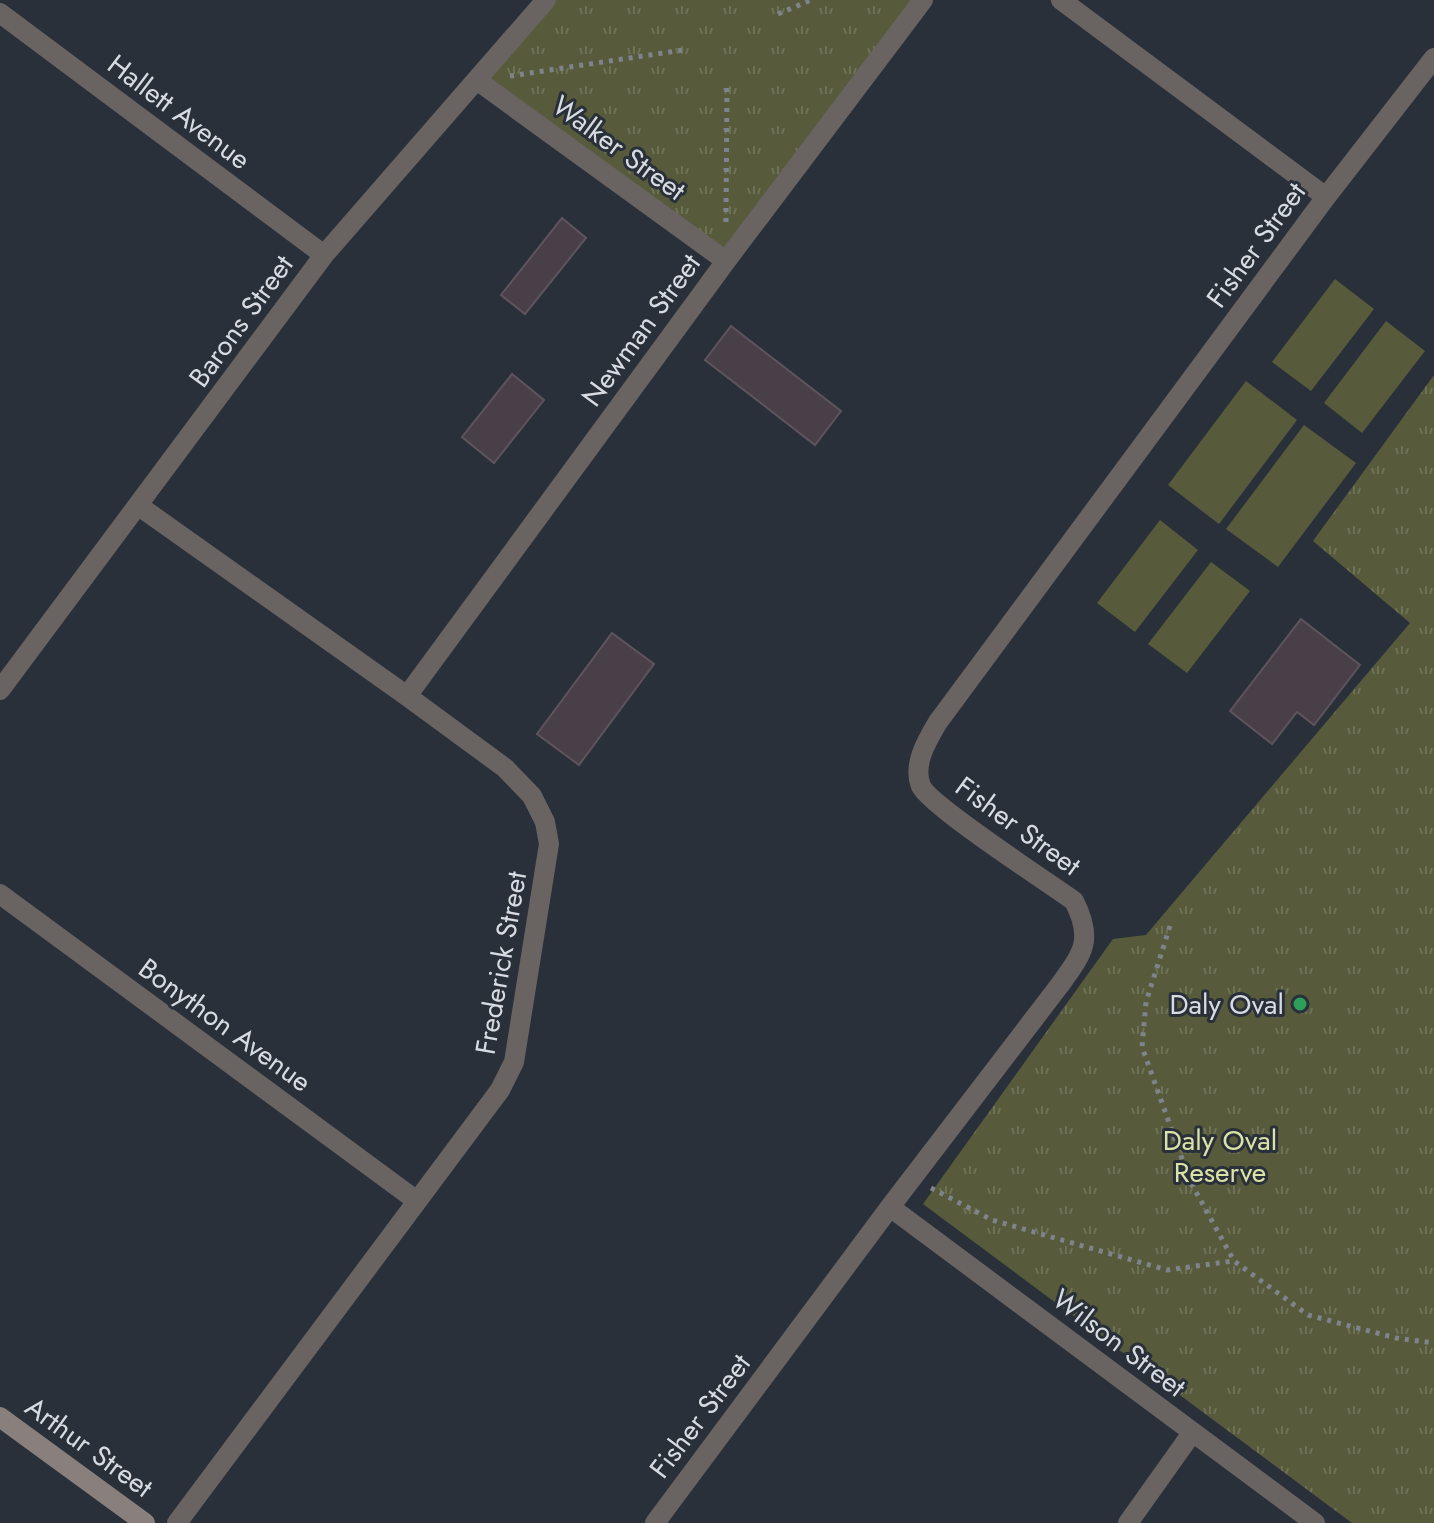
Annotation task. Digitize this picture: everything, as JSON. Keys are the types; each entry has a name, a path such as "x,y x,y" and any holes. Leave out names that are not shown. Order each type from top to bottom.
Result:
{"street":[{"name":"Barons Street","path":"0,690 324,255 546,0"},
{"name":"Newman Street","path":"407,696 726,261 923,0"},
{"path":"1061,0 1326,197"},
{"name":"Hallett Avenue","path":"4,24 324,255"},
{"name":"Fisher Street","path":"655,1523 1079,959 1085,941 1085,922 1074,901 945,810 921,787 918,770 924,745 1326,197 1434,58"},
{"name":"Walker Street","path":"478,81 726,261"},
{"name":"Frederick Street","path":"139,506 505,768 532,796 545,822 549,844 514,1062 500,1090 177,1523"},
{"name":"Bonython Avenue","path":"0,894 417,1201"},
{"name":"Wilson Street","path":"890,1207 1315,1523"},
{"name":"Arthur Street","path":"0,1417 145,1523"},
{"path":"1128,1523 1192,1433"}],"path":[{"path":"778,14 811,0"},
{"path":"478,81 683,50"},
{"path":"726,261 727,83"},
{"path":"1170,926 1146,1002 1142,1047 1190,1181 1234,1261 1308,1315 1396,1338 1434,1343"},
{"path":"912,1179 992,1220 1167,1270 1234,1261"}],"green space":[{"path":"546,0 923,0 726,261 478,81"},
{"path":"1335,279 1374,309 1311,391 1272,362"},
{"path":"1386,321 1425,351 1362,433 1324,403"},
{"name":"Daly Oval Reserve","path":"1434,375 1434,1523 1352,1523 923,1204 1113,939 1146,935 1410,623 1313,541"},
{"path":"1246,381 1297,420 1219,524 1168,485"},
{"path":"1304,425 1356,463 1278,567 1226,529"},
{"path":"1160,520 1198,550 1135,632 1097,603"},
{"path":"1211,562 1250,591 1187,673 1148,644"}],"building":[{"path":"562,218 586,238 525,314 501,295"},
{"path":"731,326 841,411 815,445 705,360"},
{"path":"512,374 544,400 494,463 462,437"},
{"path":"1301,619 1360,665 1314,725 1297,712 1272,744 1230,711"},
{"path":"612,633 654,664 579,765 537,734"}],"place":[{"name":"Daly Oval","path":"1300,1004"}]}
